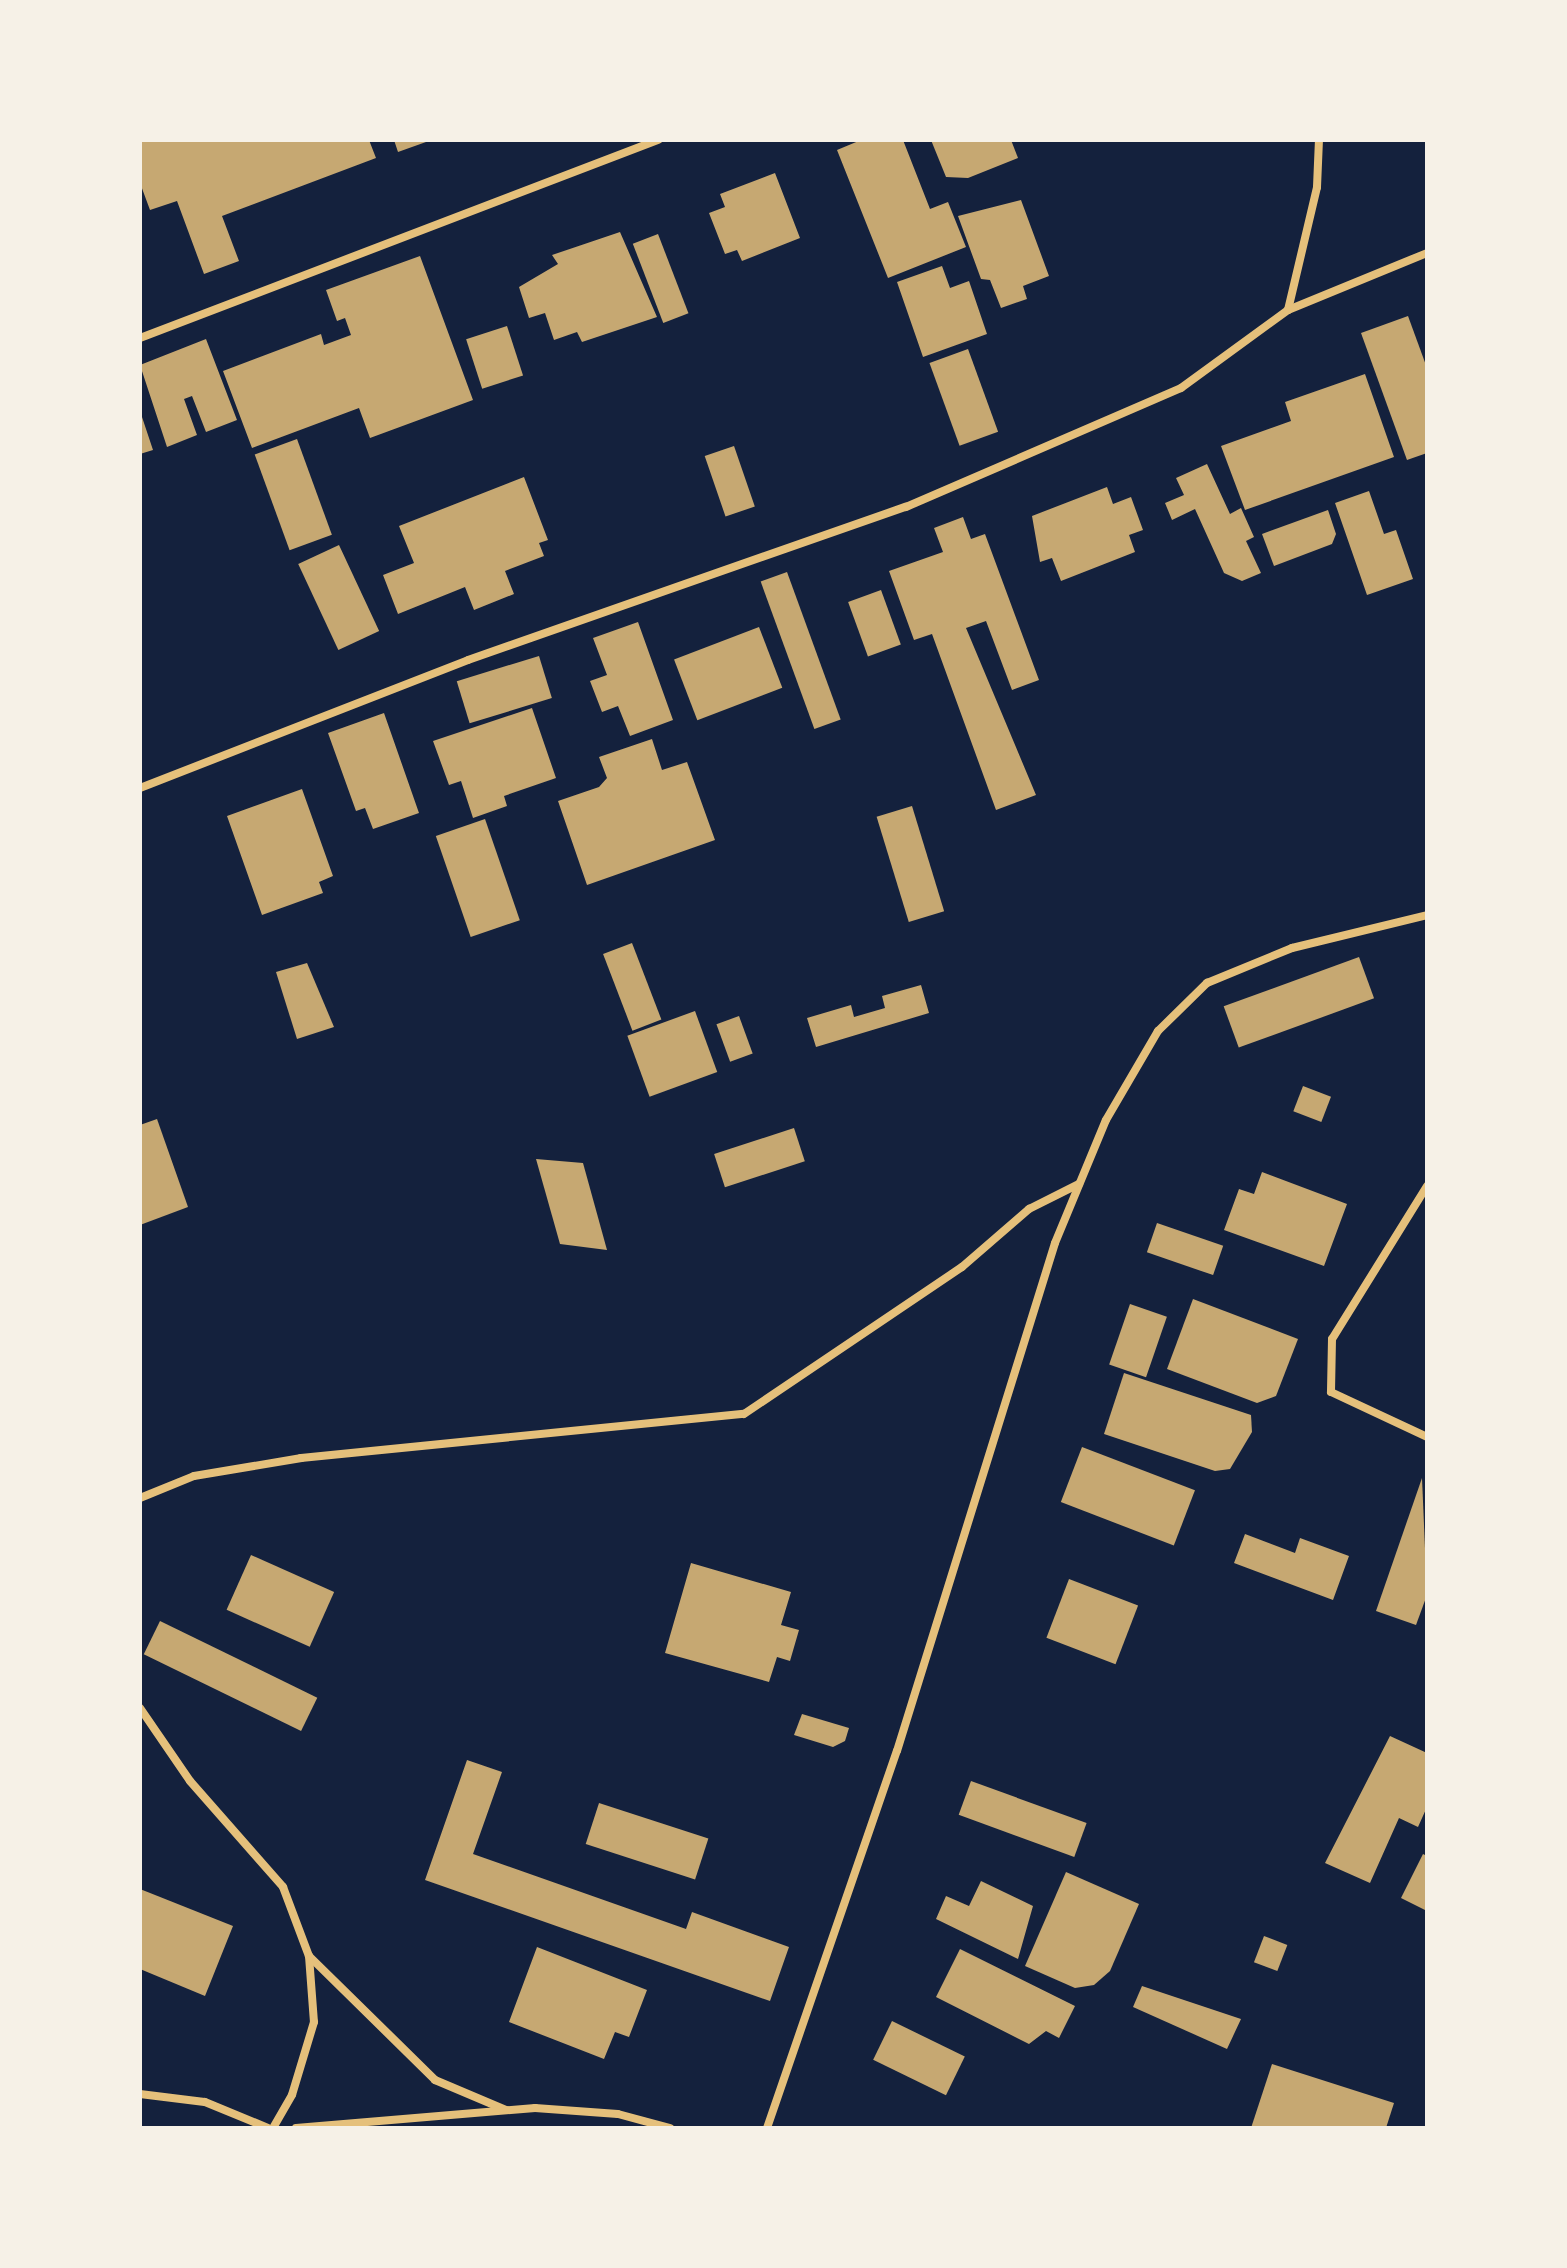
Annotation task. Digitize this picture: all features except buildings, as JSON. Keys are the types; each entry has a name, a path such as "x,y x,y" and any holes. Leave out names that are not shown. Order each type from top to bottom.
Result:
{"street":[{"path":"140,338 658,140"},
{"path":"1288,310 1317,187 1319,140"},
{"path":"140,788 468,660 906,507 1181,388 1288,310 1427,253"},
{"path":"767,2128 1079,1184 1106,1120 1158,1031 1207,983 1292,948 1427,915"},
{"path":"140,1498 194,1476 301,1458 744,1414 962,1267 1029,1209 1079,1184"},
{"path":"1427,1186 1337,1329 1331,1392 1427,1437"},
{"path":"140,1708 190,1781 283,1887 309,1956 314,2022 292,2095 271,2128 205,2102 140,2094"},
{"path":"309,1956 435,2080 507,2111"},
{"path":"296,2128 507,2111 618,2114 670,2128"}]}
